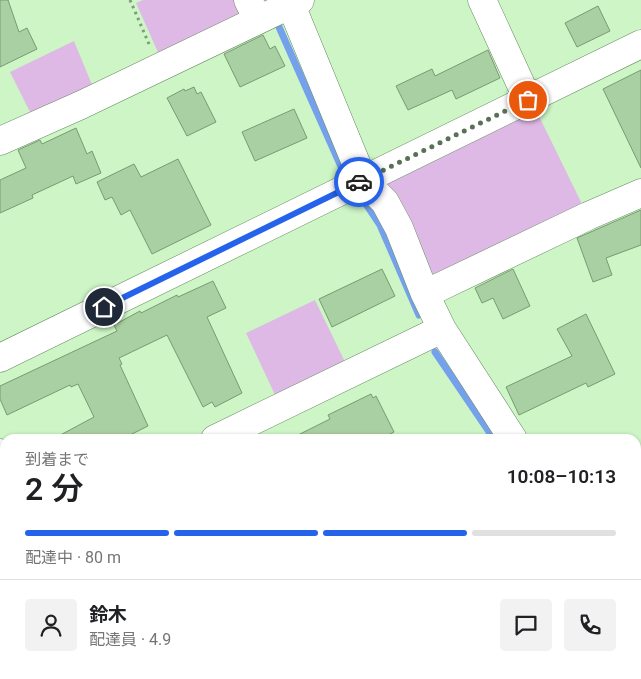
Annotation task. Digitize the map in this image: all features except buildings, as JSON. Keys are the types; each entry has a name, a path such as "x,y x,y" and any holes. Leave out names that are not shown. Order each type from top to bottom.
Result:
{"street":[{"path":"482,0 528,100"},
{"path":"0,141 160,68 275,6 363,180 385,202 399,228 425,294 442,329 510,434"},
{"path":"0,358 641,44"},
{"path":"425,294 588,216 641,193"},
{"path":"226,434 442,329"}],"path":[{"path":"130,0 160,68"}],"shaded area":[{"path":"143,0 238,0 247,18 161,59 136,3"},
{"path":"74,41 95,92 33,118 10,72"},
{"path":"535,108 582,204 435,275 429,274 385,188 388,180"},
{"path":"315,300 346,364 276,397 246,333"}],"waterway":[{"path":"275,18 343,171"},
{"path":"362,198 380,225 419,315"},
{"path":"435,352 491,434"}],"way so far":[{"path":"359,182 528,100"}],"route":[{"path":"104,307 359,182"}]}
